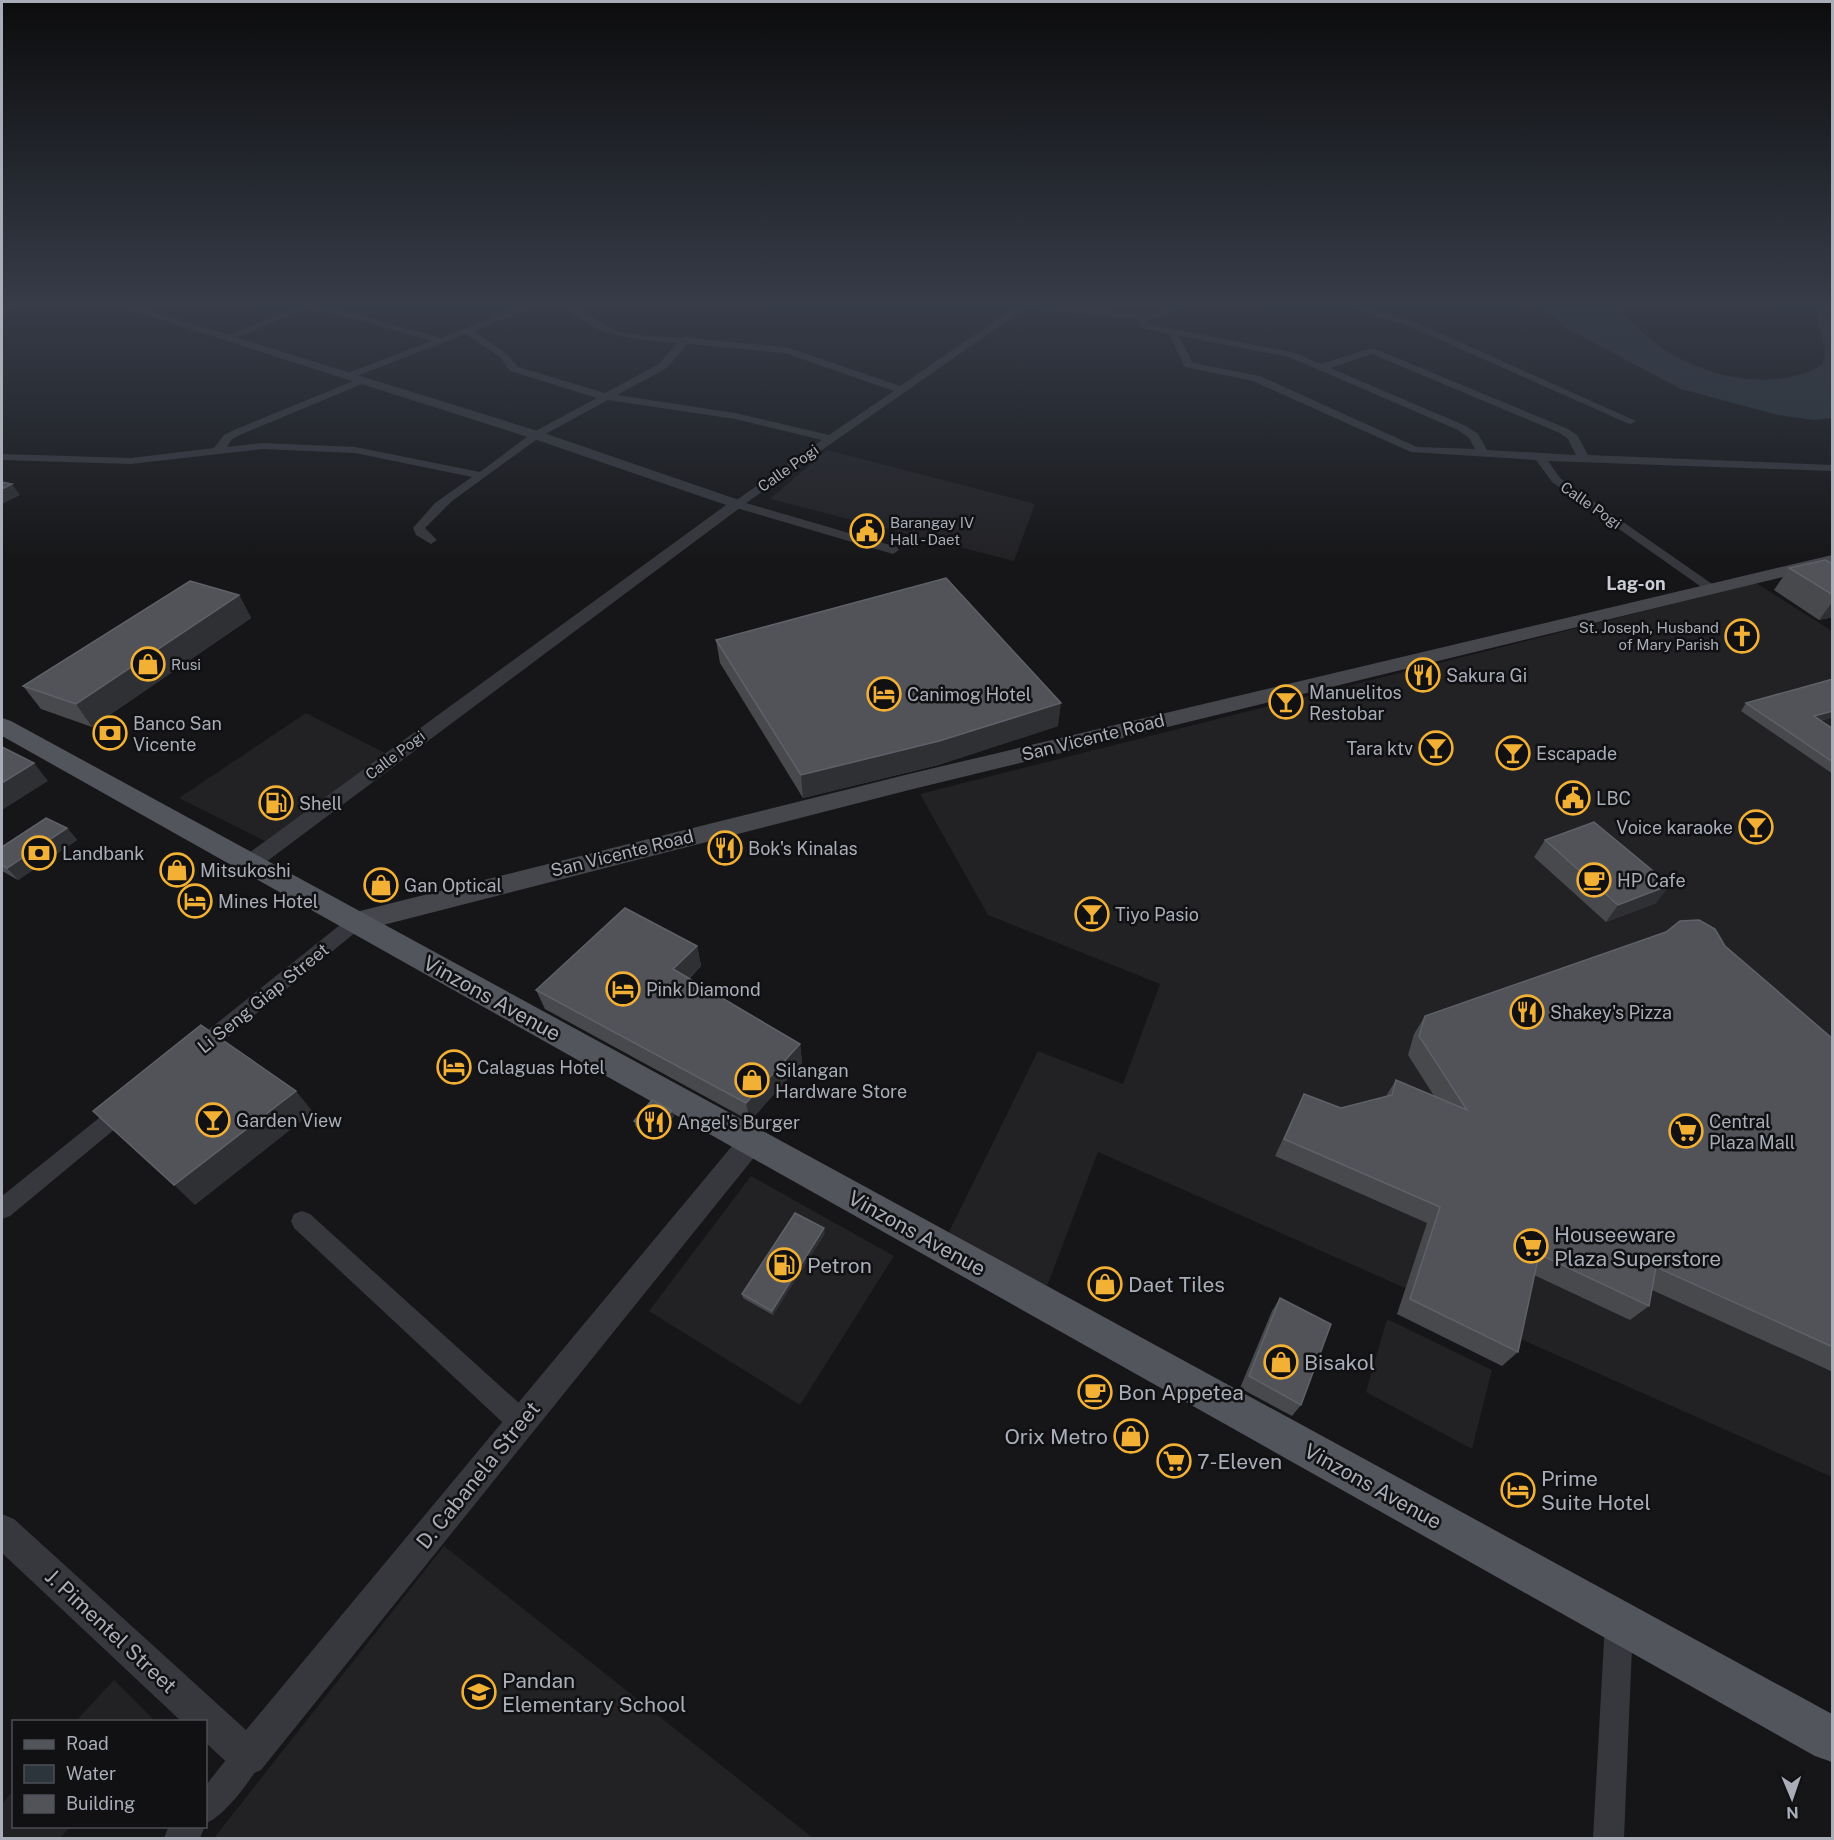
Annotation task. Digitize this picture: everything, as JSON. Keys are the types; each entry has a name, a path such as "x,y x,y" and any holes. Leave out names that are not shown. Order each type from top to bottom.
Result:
{"main road":[{"name":"San Vicente Road","path":"356,922 568,866 1324,680 1833,560"},
{"name":"Vinzons Avenue","path":"2,726 1619,1623 1833,1739"}],"street":[{"path":"218,451 228,437 328,391"},
{"path":"397,391 536,435 737,504 893,550"},
{"path":"586,391 606,397 735,416 830,439"},
{"path":"431,540 420,532 419,528 425,518 447,499 536,435 617,391"},
{"name":"Calle Pogi","path":"250,863 506,672 737,504 901,391"},
{"path":"1284,391 1415,450 1833,468"},
{"path":"1377,391 1462,428 1474,436 1483,453"},
{"path":"1468,391 1573,436 1584,459"},
{"path":"1563,391 1631,421"},
{"path":"2,457 131,461 263,446 355,450 482,476"},
{"name":"Calle Pogi","path":"1540,457 1557,480 1710,589"},
{"name":"Li Seng Giap Street","path":"188,1058 356,922"},
{"path":"2,1209 142,1096"},
{"name":"D. Cabanela Street","path":"207,1807 751,1142"},
{"path":"302,1221 521,1422"},
{"name":"J. Pimentel Street","path":"2,1531 248,1757"},
{"path":"1608,1839 1619,1623"}],"shaded area":[{"path":"827,450 1035,504 1014,561 770,499"},
{"path":"1756,583 1832,631 1832,1477 1098,1152 1047,1286 946,1238 1038,1051 1123,1084 1160,984 988,915 920,794"},
{"path":"306,713 389,755 265,841 179,798"},
{"path":"751,1176 894,1256 800,1405 649,1311"},
{"path":"1387,1319 1492,1370 1472,1449 1366,1392"},
{"name":"Pandan Elementary School","path":"444,1546 813,1838 214,1838"},
{"path":"114,1680 154,1720 77,1720"},
{"path":"12,1792 12,1828 69,1828 60,1838 2,1838 2,1804"}],"water":[{"path":"1688,391 1832,391 1832,418 1814,420 1778,415"}],"building":[{"path":"2,482 12,484 2,489"},
{"path":"1825,560 1833,564 1833,595 1789,568"},
{"name":"Canimog Hotel","path":"946,578 1061,703 939,741 801,775 716,640"},
{"path":"190,581 239,595 76,704 23,686"},
{"path":"1833,679 1833,711 1814,716 1833,729 1833,762 1746,703"},
{"path":"2,747 34,763 2,783"},
{"path":"46,818 67,828 7,868 2,865 2,847"},
{"path":"1594,822 1670,885 1618,905 1545,840"},
{"path":"625,908 697,946 673,969 800,1044 746,1103 536,990"},
{"name":"Central Plaza Mall","path":"1699,920 1715,929 1725,946 1833,1039 1833,1347 1656,1267 1649,1306 1539,1254 1518,1352 1410,1299 1440,1207 1284,1139 1304,1094 1341,1108 1392,1095 1396,1080 1467,1110 1419,1036 1425,1016 1666,932 1680,921"},
{"name":"Garden View","path":"201,1025 296,1091 174,1185 93,1111"},
{"path":"652,1100 672,1111 653,1130 634,1121"},
{"name":"Petron","path":"795,1213 824,1228 772,1311 742,1294"},
{"name":"Bisakol","path":"1280,1298 1331,1324 1301,1405 1249,1376"}],"place":[{"name":"Barangay IV Hall - Daet","path":"867,531"},
{"name":"St. Joseph, Husband of Mary Parish","path":"1742,636"},
{"name":"Rusi","path":"148,664"},
{"name":"Sakura Gi","path":"1423,675"},
{"name":"Canimog Hotel","path":"884,694"},
{"name":"Manuelitos Restobar","path":"1286,702"},
{"name":"Banco San Vicente","path":"110,733"},
{"name":"Tara ktv","path":"1436,748"},
{"name":"Escapade","path":"1513,753"},
{"name":"LBC","path":"1573,798"},
{"name":"Shell","path":"276,803"},
{"name":"Voice karaoke","path":"1756,827"},
{"name":"Bok's Kinalas","path":"725,848"},
{"name":"Landbank","path":"39,853"},
{"name":"Mitsukoshi","path":"177,870"},
{"name":"HP Cafe","path":"1594,880"},
{"name":"Gan Optical","path":"381,885"},
{"name":"Mines Hotel","path":"195,901"},
{"name":"Tiyo Pasio","path":"1092,914"},
{"name":"Pink Diamond","path":"623,989"},
{"name":"Shakey's Pizza","path":"1527,1012"},
{"name":"Calaguas Hotel","path":"454,1067"},
{"name":"Silangan Hardware Store","path":"752,1080"},
{"name":"Garden View","path":"213,1120"},
{"name":"Angel's Burger","path":"654,1122"},
{"name":"Central Plaza Mall","path":"1686,1131"},
{"name":"Houseeware Plaza Superstore","path":"1531,1246"},
{"name":"Petron","path":"784,1265"},
{"name":"Daet Tiles","path":"1105,1284"},
{"name":"Bisakol","path":"1281,1362"},
{"name":"Bon Appetea","path":"1095,1392"},
{"name":"Orix Metro","path":"1131,1436"},
{"name":"7-Eleven","path":"1174,1461"},
{"name":"Prime Suite Hotel","path":"1518,1490"},
{"name":"Pandan Elementary School","path":"479,1692"}],"district":[{"name":"Lag-on","path":"1636,583"}]}
